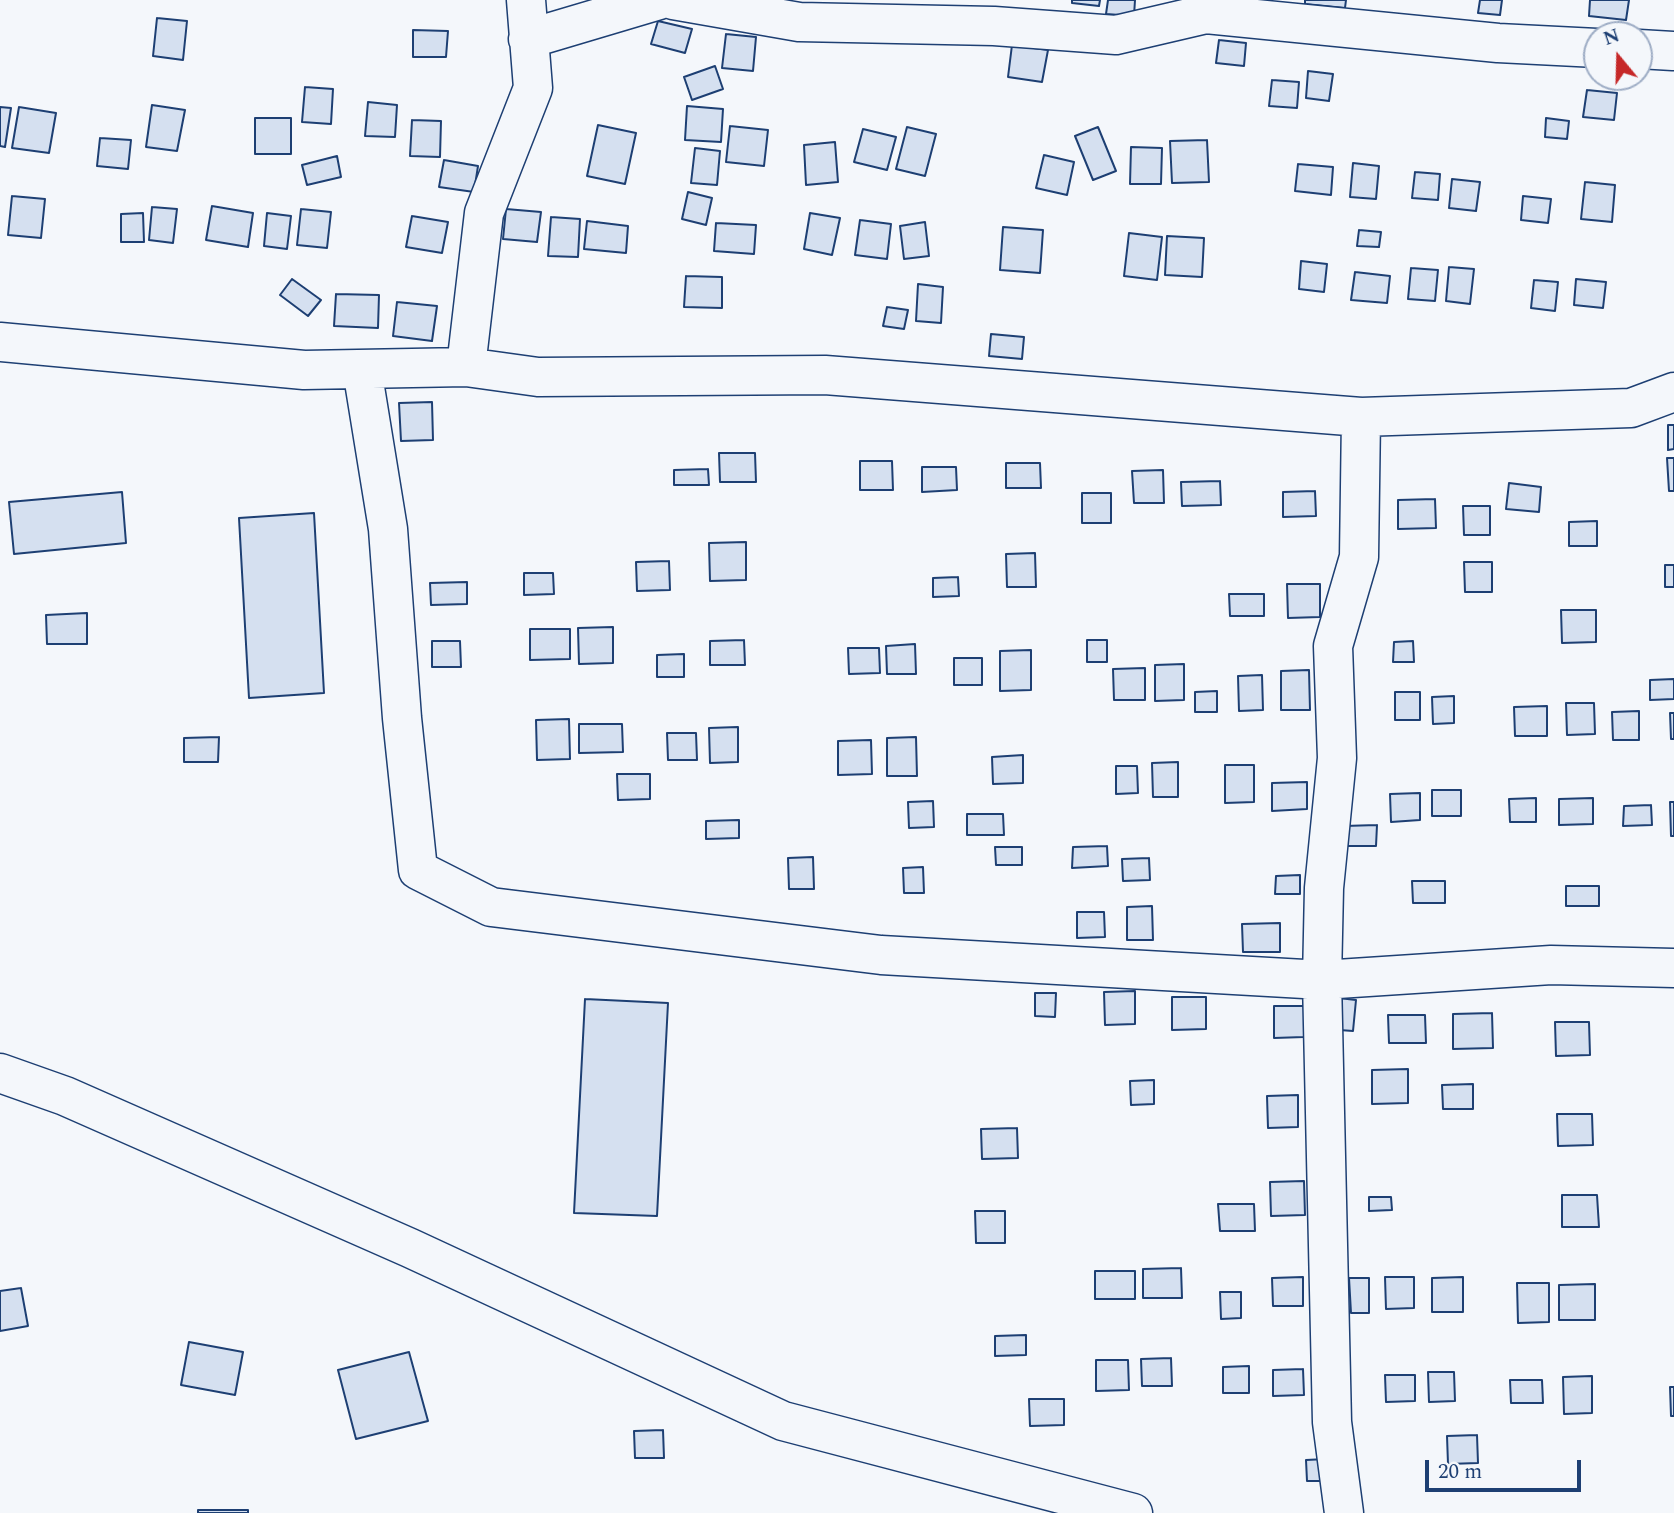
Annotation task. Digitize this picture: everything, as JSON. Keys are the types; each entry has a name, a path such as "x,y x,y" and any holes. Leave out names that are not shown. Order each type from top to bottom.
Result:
{"street":[{"path":"466,367 484,213 533,88 526,0"},
{"path":"528,39 659,0"},
{"path":"673,0 799,22 994,26 1116,35 1206,14 1498,43 1583,47"},
{"path":"0,342 304,370 466,367 538,377 825,375 1361,417 1631,408 1674,392"},
{"path":"362,369 387,529 402,718 418,870 491,907 881,955 1322,980 1551,965 1674,968"},
{"path":"1344,1513 1332,1422 1322,980 1324,888 1337,758 1333,646 1359,557 1361,417"},
{"path":"0,1073 65,1096 410,1248 783,1421 1133,1513"}],"building":[{"path":"1072,0 1100,0 1099,6 1072,3"},
{"path":"1108,0 1135,0 1134,16 1106,14"},
{"path":"1305,0 1346,0 1345,8 1305,4"},
{"path":"1480,0 1502,0 1500,15 1478,13"},
{"path":"1590,0 1629,0 1626,20 1589,16"},
{"path":"157,18 187,21 183,60 153,56"},
{"path":"658,21 692,29 685,53 651,44"},
{"path":"413,30 448,31 446,57 413,57"},
{"path":"726,34 756,37 753,71 722,68"},
{"path":"1219,40 1246,43 1244,66 1216,63"},
{"path":"1012,45 1048,50 1042,82 1008,77"},
{"path":"715,66 723,89 692,100 684,77"},
{"path":"1308,71 1333,74 1329,101 1306,98"},
{"path":"1272,80 1299,82 1297,108 1269,106"},
{"path":"305,87 333,89 331,124 302,122"},
{"path":"1587,91 1617,93 1614,120 1583,117"},
{"path":"368,102 397,105 395,137 365,136"},
{"path":"152,105 185,110 177,151 146,147"},
{"path":"687,106 723,109 721,142 685,140"},
{"path":"0,107 11,108 5,147 0,146"},
{"path":"19,107 56,113 49,153 12,148"},
{"path":"255,118 291,118 291,154 255,154"},
{"path":"1546,118 1569,121 1567,139 1545,137"},
{"path":"412,120 441,121 440,157 410,156"},
{"path":"598,125 636,133 625,184 587,176"},
{"path":"730,126 768,130 764,166 726,162"},
{"path":"907,127 936,134 925,176 896,169"},
{"path":"1098,127 1116,171 1093,180 1075,136"},
{"path":"863,129 896,137 887,170 854,162"},
{"path":"100,138 131,140 128,169 97,166"},
{"path":"1207,140 1209,182 1172,183 1170,141"},
{"path":"835,142 838,182 806,185 804,145"},
{"path":"1131,147 1162,148 1161,184 1130,184"},
{"path":"695,148 720,151 717,185 691,183"},
{"path":"1044,155 1074,162 1067,195 1036,188"},
{"path":"337,156 341,177 307,185 302,165"},
{"path":"444,160 478,166 474,192 439,187"},
{"path":"1353,163 1379,166 1376,199 1350,197"},
{"path":"1298,164 1333,167 1331,195 1295,191"},
{"path":"1415,172 1440,174 1438,200 1412,198"},
{"path":"1452,179 1480,182 1476,211 1449,208"},
{"path":"1585,182 1615,185 1612,222 1581,219"},
{"path":"688,192 712,198 706,225 682,219"},
{"path":"12,196 45,199 41,238 8,235"},
{"path":"1523,196 1551,199 1548,223 1521,220"},
{"path":"212,206 253,213 248,247 206,240"},
{"path":"152,207 177,209 173,243 149,240"},
{"path":"301,209 331,212 327,248 297,245"},
{"path":"506,209 541,212 537,242 503,239"},
{"path":"143,213 144,242 121,242 121,214"},
{"path":"267,213 291,216 287,249 264,246"},
{"path":"810,213 840,218 832,255 804,249"},
{"path":"412,216 448,222 442,253 406,247"},
{"path":"551,217 580,219 578,257 548,256"},
{"path":"860,220 891,224 887,259 855,255"},
{"path":"587,221 628,226 626,253 584,249"},
{"path":"925,222 929,256 904,259 900,226"},
{"path":"716,223 756,225 754,254 714,251"},
{"path":"1003,227 1043,230 1040,273 1000,270"},
{"path":"1359,230 1381,232 1379,247 1357,246"},
{"path":"1129,233 1162,237 1157,280 1124,276"},
{"path":"1167,236 1204,238 1202,277 1165,275"},
{"path":"1301,261 1327,264 1324,292 1299,289"},
{"path":"1449,267 1474,269 1470,304 1446,301"},
{"path":"1411,268 1438,270 1435,301 1408,299"},
{"path":"1355,272 1390,276 1387,303 1351,300"},
{"path":"686,276 722,277 722,308 684,307"},
{"path":"292,279 321,300 308,316 280,295"},
{"path":"1576,279 1606,282 1603,308 1574,305"},
{"path":"1534,280 1558,282 1555,311 1531,308"},
{"path":"918,284 943,287 941,323 916,321"},
{"path":"336,294 379,295 378,328 334,326"},
{"path":"397,302 437,306 432,341 393,336"},
{"path":"887,307 908,310 904,329 883,326"},
{"path":"991,334 1024,337 1022,359 989,356"},
{"path":"432,402 433,440 401,441 399,403"},
{"path":"1668,425 1674,425 1674,449 1668,450"},
{"path":"719,453 755,453 756,482 720,482"},
{"path":"1667,458 1674,458 1674,491 1669,491"},
{"path":"860,461 892,461 893,490 860,490"},
{"path":"1006,463 1040,463 1041,488 1006,488"},
{"path":"922,467 956,467 957,490 922,492"},
{"path":"708,469 709,485 674,485 674,470"},
{"path":"1163,470 1164,503 1134,503 1132,471"},
{"path":"1220,481 1221,505 1182,506 1181,482"},
{"path":"1509,483 1541,487 1539,512 1506,509"},
{"path":"1315,491 1316,516 1283,517 1283,492"},
{"path":"122,492 126,543 14,554 9,502"},
{"path":"1082,493 1111,493 1111,523 1082,523"},
{"path":"1435,499 1436,528 1398,529 1398,500"},
{"path":"1463,506 1490,506 1490,535 1464,535"},
{"path":"314,513 324,693 249,698 239,518"},
{"path":"1597,521 1597,546 1569,546 1569,522"},
{"path":"746,542 746,580 710,581 709,543"},
{"path":"1035,553 1036,587 1007,587 1006,554"},
{"path":"669,561 670,590 637,591 636,562"},
{"path":"1464,562 1492,562 1492,592 1465,592"},
{"path":"1665,565 1674,565 1674,587 1665,587"},
{"path":"524,573 553,573 554,594 524,595"},
{"path":"958,577 959,596 933,597 933,578"},
{"path":"467,582 467,604 431,605 430,583"},
{"path":"1287,584 1320,584 1320,617 1288,618"},
{"path":"1229,594 1264,594 1264,616 1230,616"},
{"path":"1561,610 1596,610 1596,642 1562,643"},
{"path":"87,613 87,644 47,644 46,615"},
{"path":"613,627 613,663 579,664 578,628"},
{"path":"530,629 570,629 570,659 530,660"},
{"path":"744,640 745,665 710,665 710,641"},
{"path":"1087,640 1107,640 1107,662 1087,662"},
{"path":"432,641 460,641 461,667 432,667"},
{"path":"1413,641 1414,662 1393,662 1394,642"},
{"path":"915,644 916,674 887,674 886,646"},
{"path":"848,648 879,648 880,673 849,674"},
{"path":"1031,650 1031,690 1000,691 1000,651"},
{"path":"684,654 684,677 657,677 657,655"},
{"path":"954,658 982,658 982,685 954,685"},
{"path":"1184,664 1184,700 1155,701 1155,665"},
{"path":"1145,668 1145,700 1114,700 1113,669"},
{"path":"1309,670 1310,710 1281,710 1281,671"},
{"path":"1262,675 1263,710 1239,711 1238,676"},
{"path":"1674,679 1674,699 1650,700 1650,680"},
{"path":"1217,691 1217,712 1195,712 1195,692"},
{"path":"1395,692 1420,692 1420,720 1395,720"},
{"path":"1454,696 1454,723 1433,724 1432,697"},
{"path":"1566,703 1594,703 1595,734 1567,735"},
{"path":"1547,706 1547,736 1515,736 1514,707"},
{"path":"1639,711 1639,740 1613,740 1612,712"},
{"path":"1670,713 1674,713 1674,739 1671,739"},
{"path":"569,719 570,759 537,760 536,720"},
{"path":"579,724 622,724 623,752 579,753"},
{"path":"738,727 738,762 710,763 709,728"},
{"path":"667,733 696,733 697,760 668,760"},
{"path":"219,737 218,762 184,762 184,738"},
{"path":"916,737 917,776 887,776 887,738"},
{"path":"871,740 872,774 838,775 838,741"},
{"path":"1023,755 1023,783 993,784 992,757"},
{"path":"1178,762 1178,797 1153,797 1152,763"},
{"path":"1225,765 1254,765 1254,802 1225,803"},
{"path":"1116,766 1137,766 1138,793 1116,794"},
{"path":"617,774 650,774 650,799 618,800"},
{"path":"1307,782 1307,809 1272,811 1272,783"},
{"path":"1432,790 1461,790 1461,816 1432,816"},
{"path":"1420,793 1420,820 1391,822 1390,794"},
{"path":"1536,798 1536,822 1510,822 1509,799"},
{"path":"1593,798 1593,824 1559,825 1559,799"},
{"path":"933,801 934,827 909,828 908,802"},
{"path":"1670,802 1674,802 1674,836 1671,836"},
{"path":"1651,805 1652,825 1623,826 1624,806"},
{"path":"967,814 1003,814 1004,835 967,835"},
{"path":"739,820 739,838 706,839 706,821"},
{"path":"1377,825 1376,846 1344,846 1344,826"},
{"path":"1107,846 1108,866 1072,868 1073,847"},
{"path":"995,847 1022,847 1022,865 996,865"},
{"path":"813,857 814,889 789,889 788,858"},
{"path":"1149,858 1150,880 1123,881 1122,859"},
{"path":"923,867 924,893 904,893 903,868"},
{"path":"1300,875 1300,894 1275,894 1276,876"},
{"path":"1412,881 1445,881 1445,903 1413,903"},
{"path":"1566,886 1599,886 1599,906 1566,906"},
{"path":"1152,906 1153,940 1127,940 1127,907"},
{"path":"1077,912 1104,912 1105,937 1077,938"},
{"path":"1280,923 1280,952 1243,952 1242,924"},
{"path":"1135,991 1135,1024 1105,1025 1104,992"},
{"path":"1035,993 1056,993 1055,1017 1035,1016"},
{"path":"1172,997 1206,997 1206,1029 1172,1030"},
{"path":"1330,997 1356,1000 1353,1031 1326,1029"},
{"path":"585,999 668,1003 657,1216 574,1213"},
{"path":"1274,1006 1304,1006 1304,1037 1274,1038"},
{"path":"1492,1013 1493,1048 1453,1049 1453,1014"},
{"path":"1388,1015 1425,1015 1426,1043 1389,1043"},
{"path":"1555,1022 1589,1022 1590,1055 1556,1056"},
{"path":"1408,1069 1408,1103 1372,1104 1372,1070"},
{"path":"1154,1080 1154,1104 1131,1105 1130,1081"},
{"path":"1473,1084 1473,1109 1443,1109 1442,1085"},
{"path":"1298,1095 1298,1127 1268,1128 1267,1096"},
{"path":"1557,1114 1592,1114 1593,1145 1558,1146"},
{"path":"1017,1128 1018,1158 982,1159 981,1129"},
{"path":"1304,1181 1305,1215 1271,1216 1270,1182"},
{"path":"1562,1195 1597,1195 1599,1227 1562,1227"},
{"path":"1369,1197 1391,1197 1392,1210 1369,1211"},
{"path":"1218,1204 1254,1204 1255,1231 1220,1231"},
{"path":"975,1211 1005,1211 1005,1243 976,1243"},
{"path":"1181,1268 1182,1298 1143,1298 1143,1269"},
{"path":"1095,1271 1135,1271 1135,1299 1095,1299"},
{"path":"1303,1277 1303,1306 1273,1306 1272,1278"},
{"path":"1385,1277 1414,1277 1414,1308 1386,1309"},
{"path":"1463,1277 1463,1312 1432,1312 1432,1278"},
{"path":"1349,1278 1369,1278 1369,1313 1351,1313"},
{"path":"1517,1283 1549,1283 1549,1322 1518,1323"},
{"path":"1595,1284 1595,1320 1559,1320 1559,1285"},
{"path":"21,1288 28,1326 0,1331 0,1291"},
{"path":"1220,1292 1241,1292 1241,1318 1221,1319"},
{"path":"1026,1335 1026,1355 995,1356 995,1336"},
{"path":"189,1342 243,1352 235,1395 181,1385"},
{"path":"409,1352 428,1421 356,1439 338,1370"},
{"path":"1171,1358 1172,1386 1142,1386 1141,1359"},
{"path":"1096,1360 1128,1360 1129,1390 1096,1391"},
{"path":"1249,1366 1249,1393 1223,1393 1223,1367"},
{"path":"1303,1369 1304,1395 1273,1396 1273,1370"},
{"path":"1428,1372 1454,1372 1455,1401 1429,1402"},
{"path":"1385,1375 1415,1375 1415,1401 1386,1402"},
{"path":"1592,1376 1592,1413 1564,1414 1563,1377"},
{"path":"1510,1380 1542,1380 1543,1403 1511,1403"},
{"path":"1670,1387 1674,1387 1674,1416 1671,1416"},
{"path":"1029,1399 1064,1399 1064,1425 1030,1426"},
{"path":"663,1430 664,1458 635,1458 634,1431"},
{"path":"1477,1435 1478,1463 1448,1464 1447,1436"},
{"path":"1326,1459 1326,1481 1307,1481 1306,1460"},
{"path":"198,1510 248,1510 248,1513 198,1513"}]}
